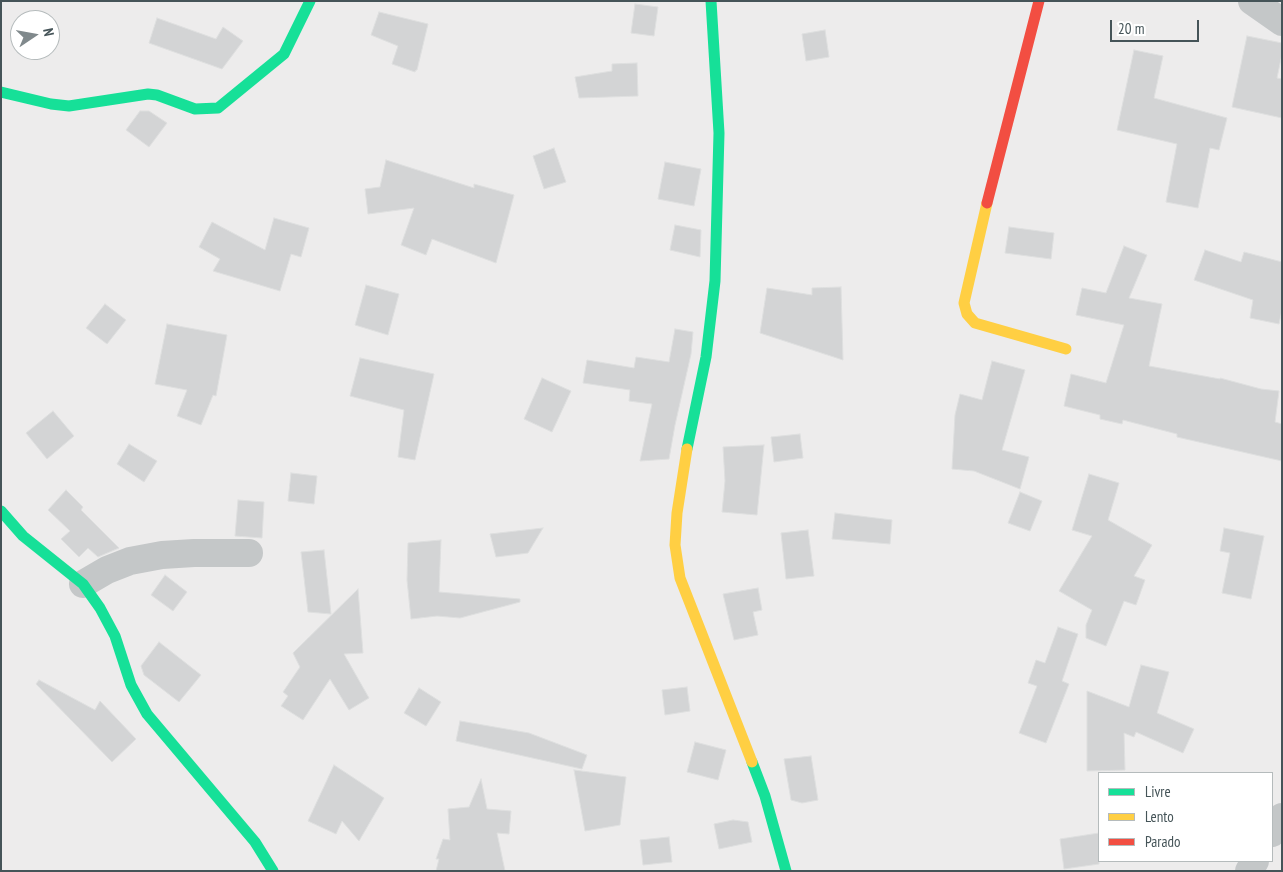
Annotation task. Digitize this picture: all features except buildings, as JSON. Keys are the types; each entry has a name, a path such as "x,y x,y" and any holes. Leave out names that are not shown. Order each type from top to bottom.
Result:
{"street":[{"path":"1,92 51,104 69,106 148,94 195,109 218,108 284,54 310,1"},
{"path":"711,1 720,133 716,281 706,357 690,428 680,494 675,545 680,578 765,796 786,871"},
{"path":"1039,1 977,243 964,303 967,314 974,323 1066,349"},
{"path":"1252,1 1282,22"},
{"path":"1,511 23,536 83,584 100,608 114,636 132,685 147,714 255,842 273,871"},
{"path":"83,584 107,570 130,561 178,554 249,553"},
{"path":"1273,831 1282,817"}],"traffic: fast":[{"path":"1,92 51,104 69,106 148,94 157,95 195,109 218,108 284,54 310,1"},
{"path":"687,449 706,357 715,281 719,133 711,1"},
{"path":"1,511 23,536 83,584 100,608 115,636 131,685 147,714 255,842 273,871"},
{"path":"752,762 765,796 786,871"}],"traffic: slow":[{"path":"987,203 964,303 967,314 975,323 1066,349"},
{"path":"687,449 677,513 675,545 680,578 752,762"}],"traffic: jam":[{"path":"987,203 1039,1"}]}
